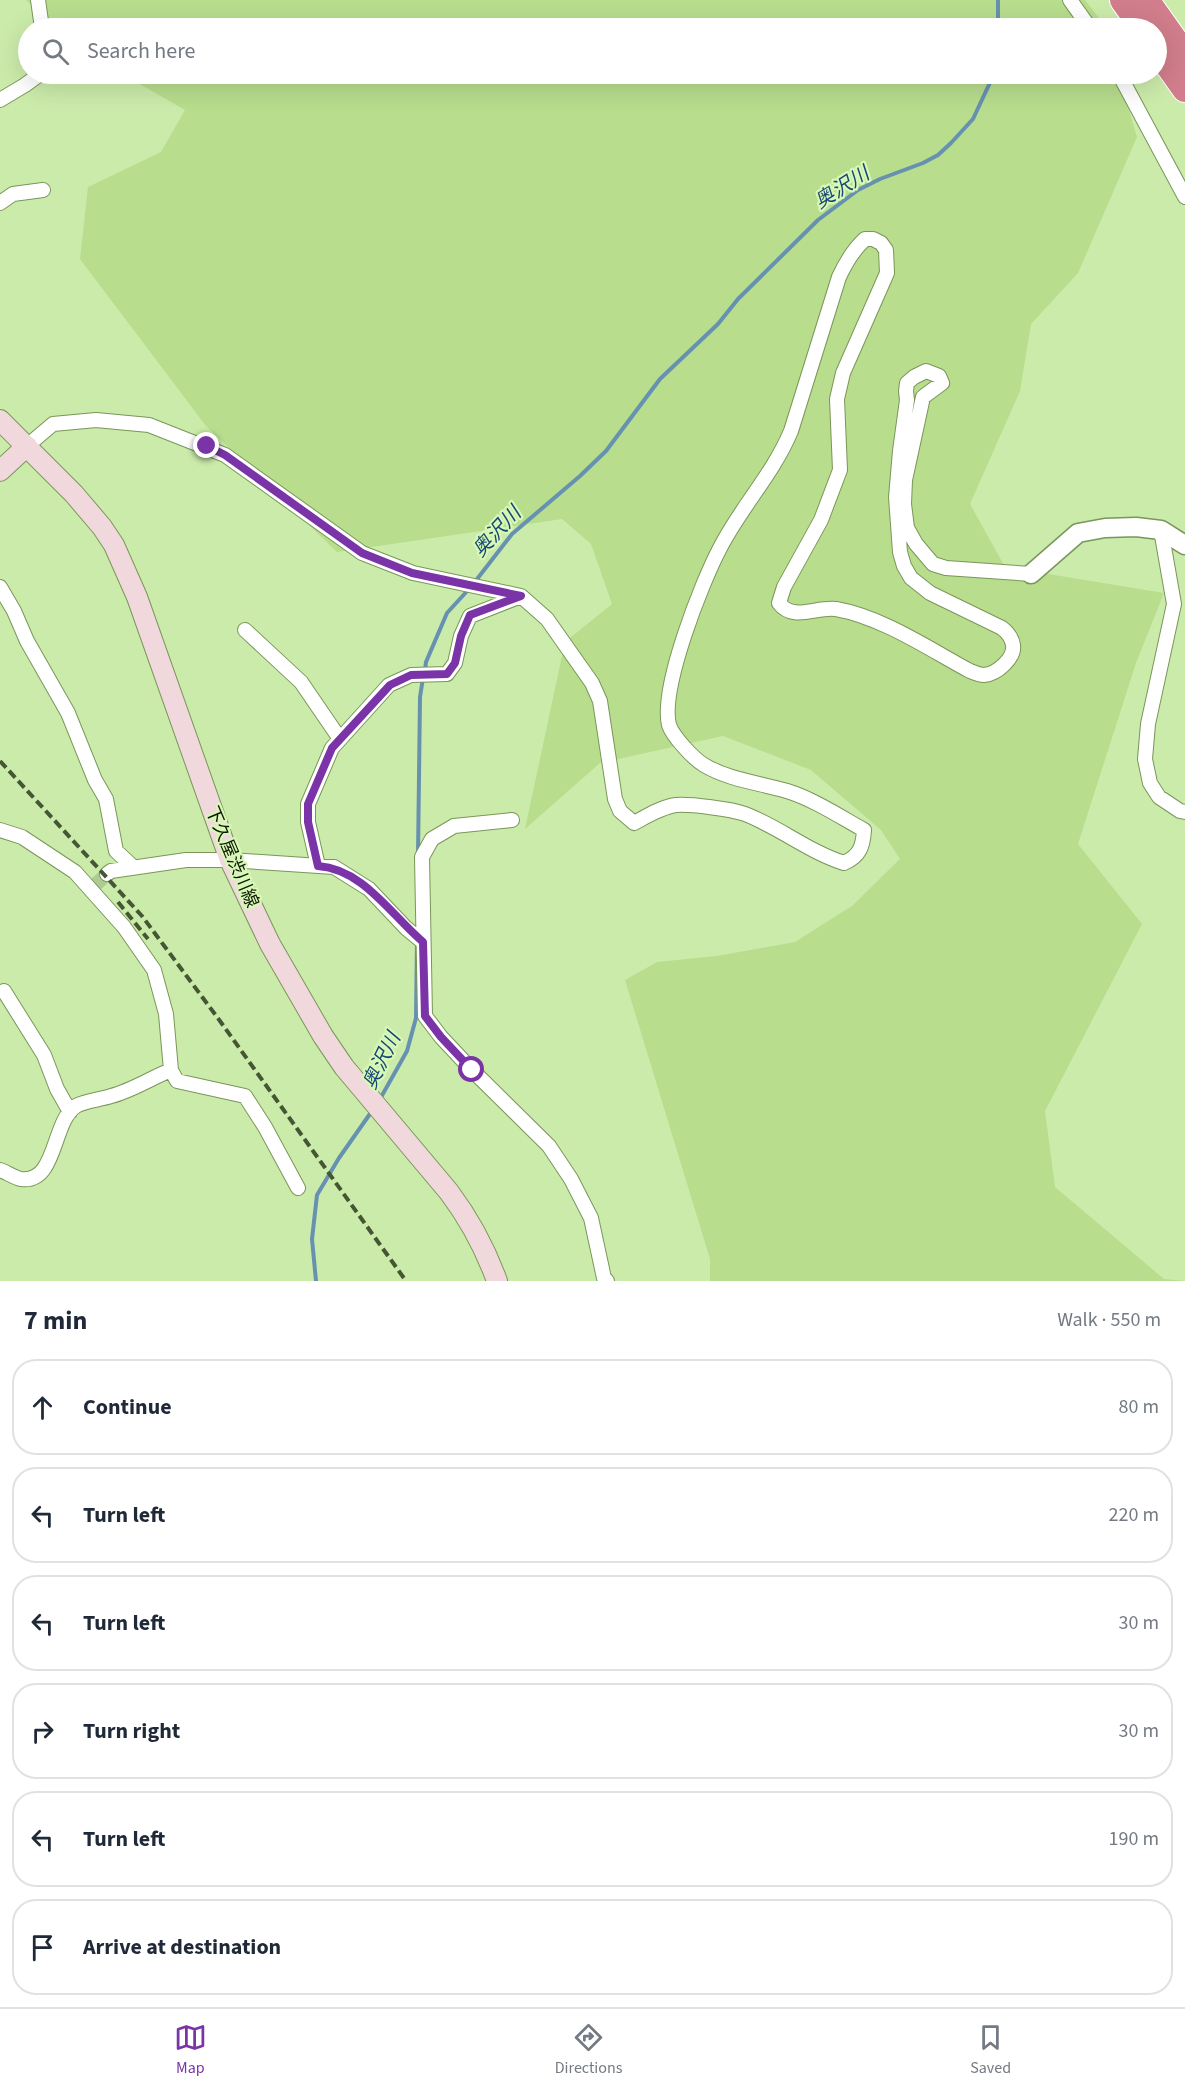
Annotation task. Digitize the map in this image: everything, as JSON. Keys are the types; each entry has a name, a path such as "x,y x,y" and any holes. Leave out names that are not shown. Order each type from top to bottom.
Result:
{"highway":[{"path":"1123,0 1136,18"},
{"path":"1146,0 1159,18"},
{"path":"1167,30 1185,55"},
{"path":"1167,64 1185,89"}],"main road":[{"name":"下久屋渋川線","path":"1,422 74,494 102,527 124,565 230,860 270,944 323,1036 344,1067 464,1211 486,1251 497,1281"},
{"path":"0,471 27,446"}],"street":[{"path":"38,0 41,18"},
{"path":"1070,0 1083,18"},
{"path":"0,100 27,84"},
{"path":"1124,84 1185,197"},
{"path":"0,203 13,194 43,190"},
{"path":"27,446 53,424 96,420 149,425 225,455 362,553 412,573 521,596 547,619 592,683 600,701 615,799 620,811 634,823 651,813 676,806 744,813 824,856 844,863 851,860 863,845 864,830 789,791 721,774 704,765 690,754 669,726 669,695 697,599 720,548 781,454 839,277 847,260 865,239 873,239 881,243 886,250 887,273 843,373 837,399 840,470 821,520 784,587 780,603 789,612 798,613 831,608 851,612 876,621 970,671 982,675 993,673 1003,666 1012,653 1013,644 1002,628 930,593 911,578 904,566 900,552 896,497 907,400 906,391 907,383 926,372 939,376 942,383 923,397 905,480 904,504 907,528 916,544 933,564 946,568 1031,574 1078,533 1105,528 1136,527 1161,530 1185,545"},
{"path":"1161,530 1174,604 1148,724 1145,759 1150,783 1159,797 1185,812"},
{"path":"0,587 15,612 27,641 68,713 95,780 106,799 116,851 130,864 131,868"},
{"path":"318,866 308,822 308,804 332,748 390,685 411,675 447,674 455,663 461,636 470,615 521,596"},
{"path":"245,630 301,682 340,739"},
{"path":"512,820 454,826 432,839 422,857 425,1016 464,1062 549,1146 571,1179 591,1218 604,1278 607,1281"},
{"path":"0,830 22,837 75,872 93,887 154,970 166,1014 171,1070 177,1081 245,1096 265,1127 298,1188"},
{"path":"107,874 111,871 186,860 230,860 334,867 364,885 423,942"},
{"path":"4,991 44,1055 57,1089 70,1112"},
{"path":"0,1170 22,1179 34,1177 45,1168 53,1152 56,1136 64,1120 75,1106 113,1096 171,1070"}],"green space":[{"path":"26,0 1085,0 1099,18 45,18"},
{"path":"140,84 1121,84 1137,137 1078,273 1031,324 1020,391 970,504 1005,567 1164,593 1136,663 1078,844 1142,924 1045,1111 1055,1187 1164,1279 1185,1281 710,1281 710,1259 625,980 657,962 717,956 795,942 852,906 900,859 881,830 811,770 723,736 600,763 525,829 565,642 612,604 591,544 562,519 337,552 206,426 80,259 88,187 161,152 185,110"}],"waterway":[{"name":"奥沢川","path":"998,0 998,18"},
{"name":"奥沢川","path":"474,583 512,534 606,451 660,379 718,324 738,299 818,220 858,190 938,155 973,119 989,84"},
{"name":"奥沢川","path":"425,670 426,662 447,613 469,589"},
{"name":"奥沢川","path":"418,856 420,697 423,678"},
{"name":"奥沢川","path":"380,1099 407,1051 416,1018 417,941"},
{"name":"奥沢川","path":"316,1281 312,1239 317,1195 339,1158 372,1111"}],"tunnel":[{"path":"95,885 107,874"}],"railway":[{"path":"0,761 142,916 406,1281"},
{"path":"118,902 148,939"}],"route":[{"path":"207,446 225,455 362,553 412,573 521,596 470,615 461,636 455,663 447,674 411,675 390,685 332,748 308,804 308,822 318,866 334,867 358,881 423,942 425,1016 472,1070"}]}
